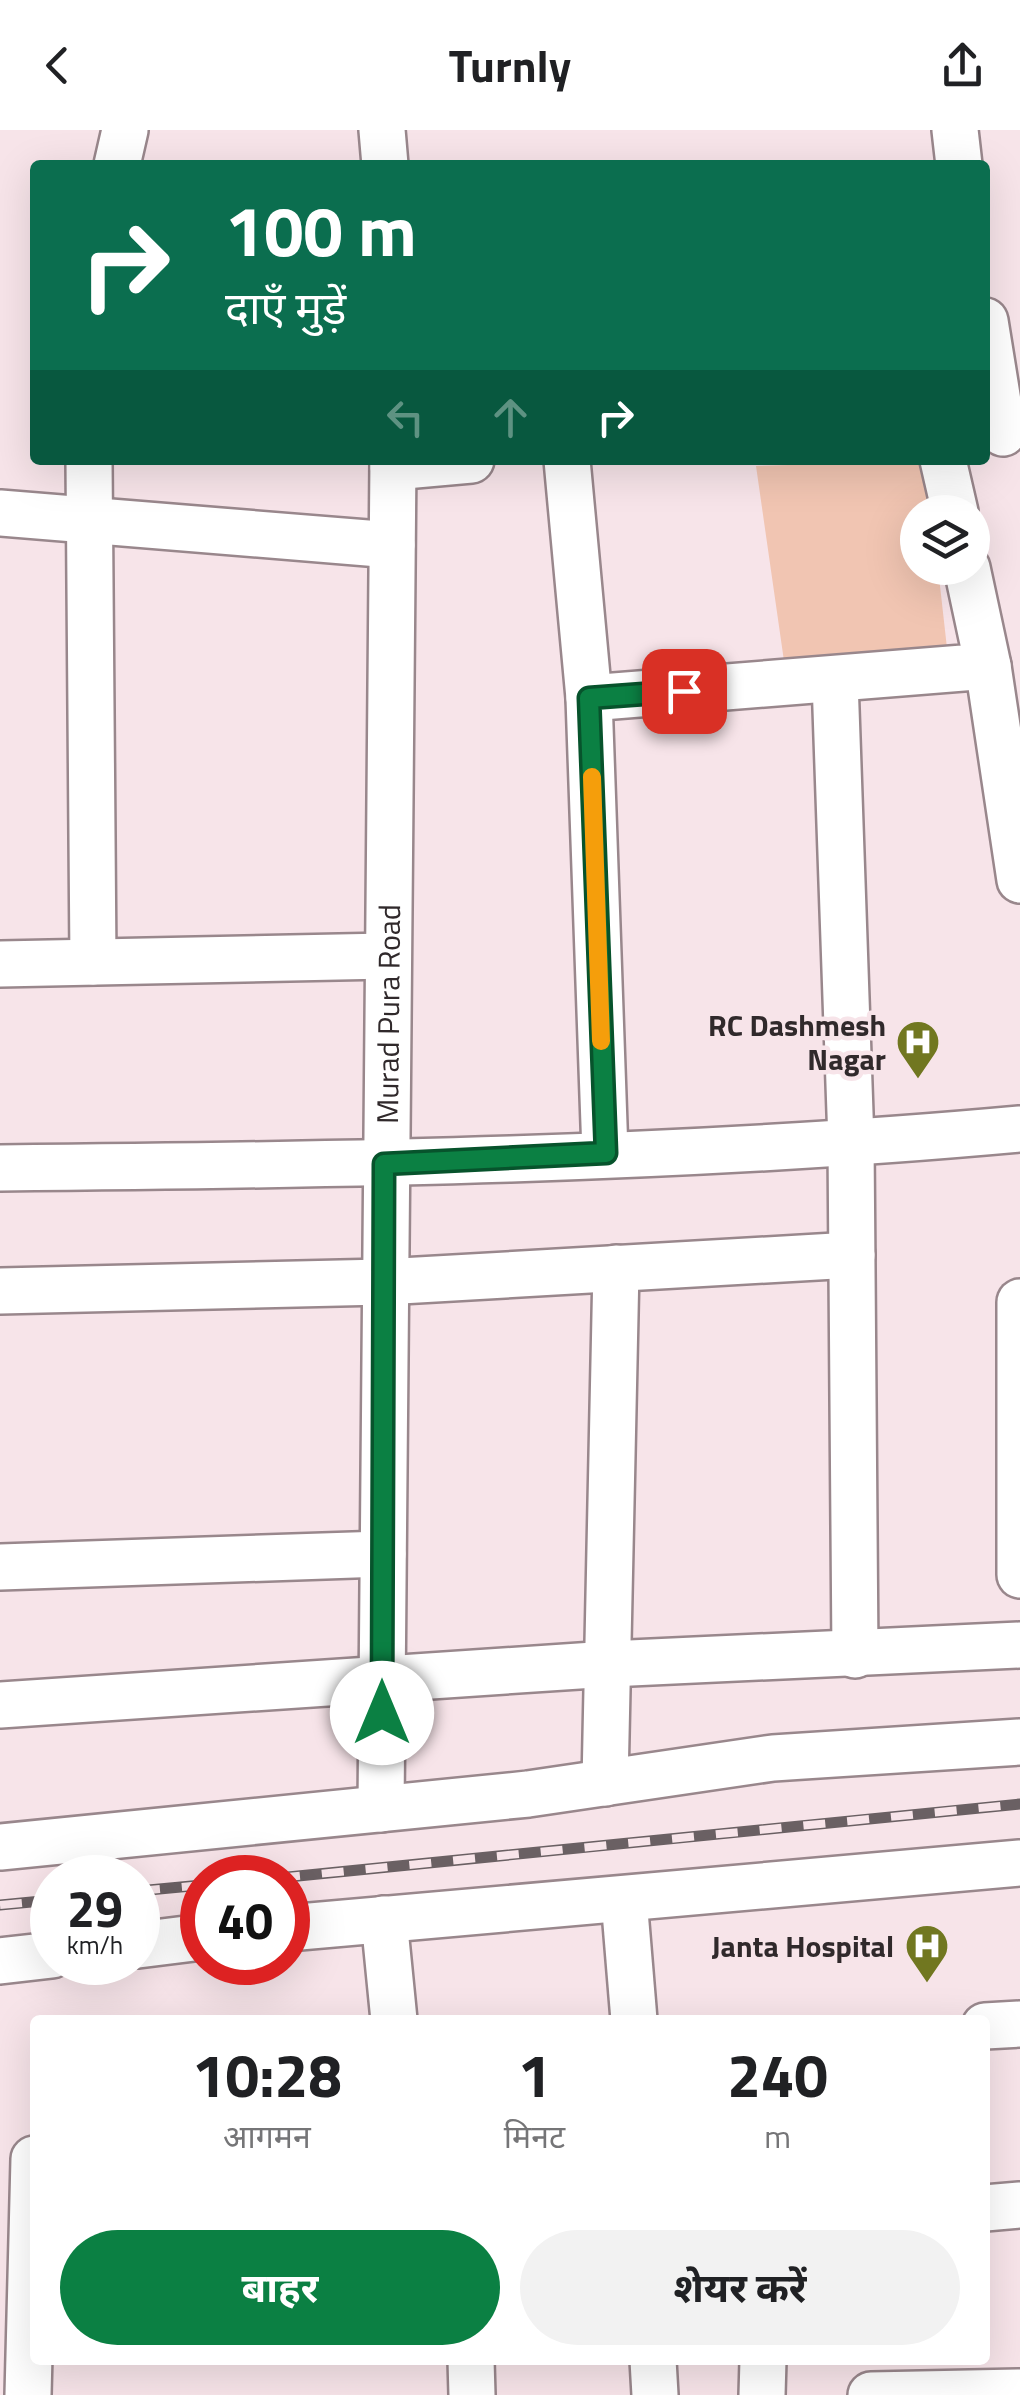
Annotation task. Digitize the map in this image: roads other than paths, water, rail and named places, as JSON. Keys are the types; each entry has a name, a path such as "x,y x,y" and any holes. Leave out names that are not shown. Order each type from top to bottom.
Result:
{"street":[{"path":"118,160 125,130"},
{"path":"382,130 385,160"},
{"path":"955,130 959,160"},
{"path":"990,352 1003,433"},
{"path":"88,465 93,962"},
{"name":"Murad Pura Road","path":"381,1809 393,465"},
{"path":"567,465 589,698 606,1153"},
{"path":"945,465 951,495"},
{"path":"0,513 392,545"},
{"path":"971,585 988,666 1020,880"},
{"path":"589,698 988,666"},
{"path":"834,680 851,1142 855,1654"},
{"path":"0,964 387,956"},
{"path":"0,1168 384,1164 851,1142 1020,1128"},
{"path":"0,1291 383,1282 852,1255"},
{"path":"606,1783 616,1268"},
{"path":"1020,1307 1020,1575"},
{"path":"0,1568 383,1554"},
{"path":"0,1706 609,1664 1020,1645"},
{"path":"0,1847 381,1809 606,1783 773,1758 1020,1742"},
{"path":"310,1926 1020,1862"},
{"path":"624,1899 634,2015"},
{"path":"384,1918 394,2015"},
{"path":"0,1961 30,1958"},
{"path":"990,2026 1020,2024"},
{"path":"0,2159 30,2159"},
{"path":"990,2208 1020,2206"},
{"path":"28,2395 30,2328"},
{"path":"471,2365 472,2395"},
{"path":"653,2365 655,2395"},
{"path":"762,2395 763,2365"},
{"path":"871,2395 1020,2392"}],"railway":[{"path":"310,1875 1020,1804"},
{"path":"160,1889 180,1887"},
{"path":"0,1905 30,1902"}],"place":[{"name":"RC Dashmesh Nagar","path":"918,1080"},
{"name":"Janta Hospital","path":"927,1984"}]}
